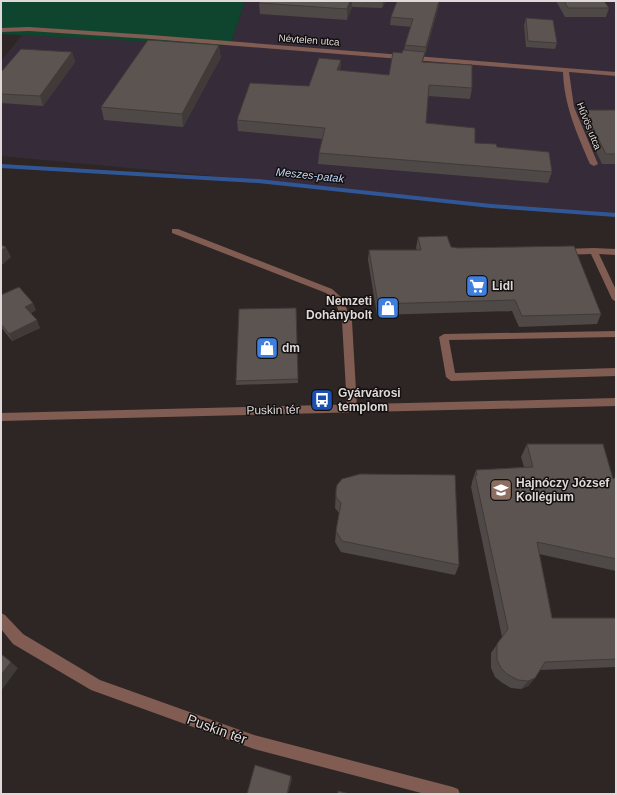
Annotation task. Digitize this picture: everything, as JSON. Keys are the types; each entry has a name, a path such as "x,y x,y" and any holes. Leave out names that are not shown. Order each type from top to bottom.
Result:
{"street":[{"name":"Névtelen utca","path":"1,30 29,29 151,37 509,64 566,71 616,74"},
{"name":"Hűvös utca","path":"566,71 566,85 570,109 594,164"},
{"path":"176,231 329,291 339,300 347,321 352,408"},
{"path":"594,251 616,299"},
{"path":"556,252 616,252"},
{"path":"616,334 444,337 451,377 616,372"},
{"name":"Puskin tér","path":"1,417 616,402"},
{"name":"Puskin tér","path":"1,619 18,639 96,685 254,742 453,794"}],"shaded area":[{"path":"245,1 616,1 616,217 1,156 1,61 23,34 230,46"}],"green space":[{"path":"1,1 245,1 230,46 1,34"}],"building":[{"path":"260,1 350,1 347,9 259,3"},
{"path":"397,1 439,1 426,47 405,45 413,19 391,17"},
{"path":"564,1 604,1 609,8 568,8"},
{"path":"526,18 553,20 557,43 528,41"},
{"path":"148,40 219,45 182,114 101,107"},
{"path":"21,49 72,52 40,96 1,94 1,72"},
{"path":"403,50 425,52 422,62 472,65 472,88 429,85 426,123 475,128 475,143 496,144 497,147 549,152 552,172 319,153 325,128 237,120 250,83 309,86 319,58 341,60 337,70 389,75 393,52 402,53"},
{"path":"584,110 616,110 616,154 606,154"},
{"name":"Lidl","path":"447,236 451,247 458,248 574,246 601,314 522,316 515,300 378,304 369,250 421,250 418,237"},
{"path":"1,245 6,247 1,251"},
{"path":"19,287 33,303 25,307 37,320 9,334 1,324 1,295"},
{"name":"dm","path":"296,308 298,379 236,381 239,309"},
{"path":"527,444 603,444 613,479 616,477 616,559 537,542 552,618 616,618 616,659 545,662 535,678 528,681 518,680 507,674 501,668 497,660 497,644 508,629 475,475 477,475 476,470 533,467"},
{"path":"360,474 455,475 459,565 342,541 336,531 341,503 336,497 337,485 342,479"},
{"path":"1,654 11,662 1,675"},
{"path":"255,765 291,776 287,794 247,794"},
{"path":"338,791 349,794 338,794"}],"waterway":[{"name":"Meszes-patak","path":"1,166 258,181 491,206 616,215"}],"place":[{"name":"Lidl","path":"477,286"},
{"name":"Nemzeti Dohánybolt","path":"388,308"},
{"name":"dm","path":"267,348"},
{"name":"Gyárvárosi templom","path":"322,400"},
{"name":"Hajnóczy József Kollégium","path":"501,490"}]}
